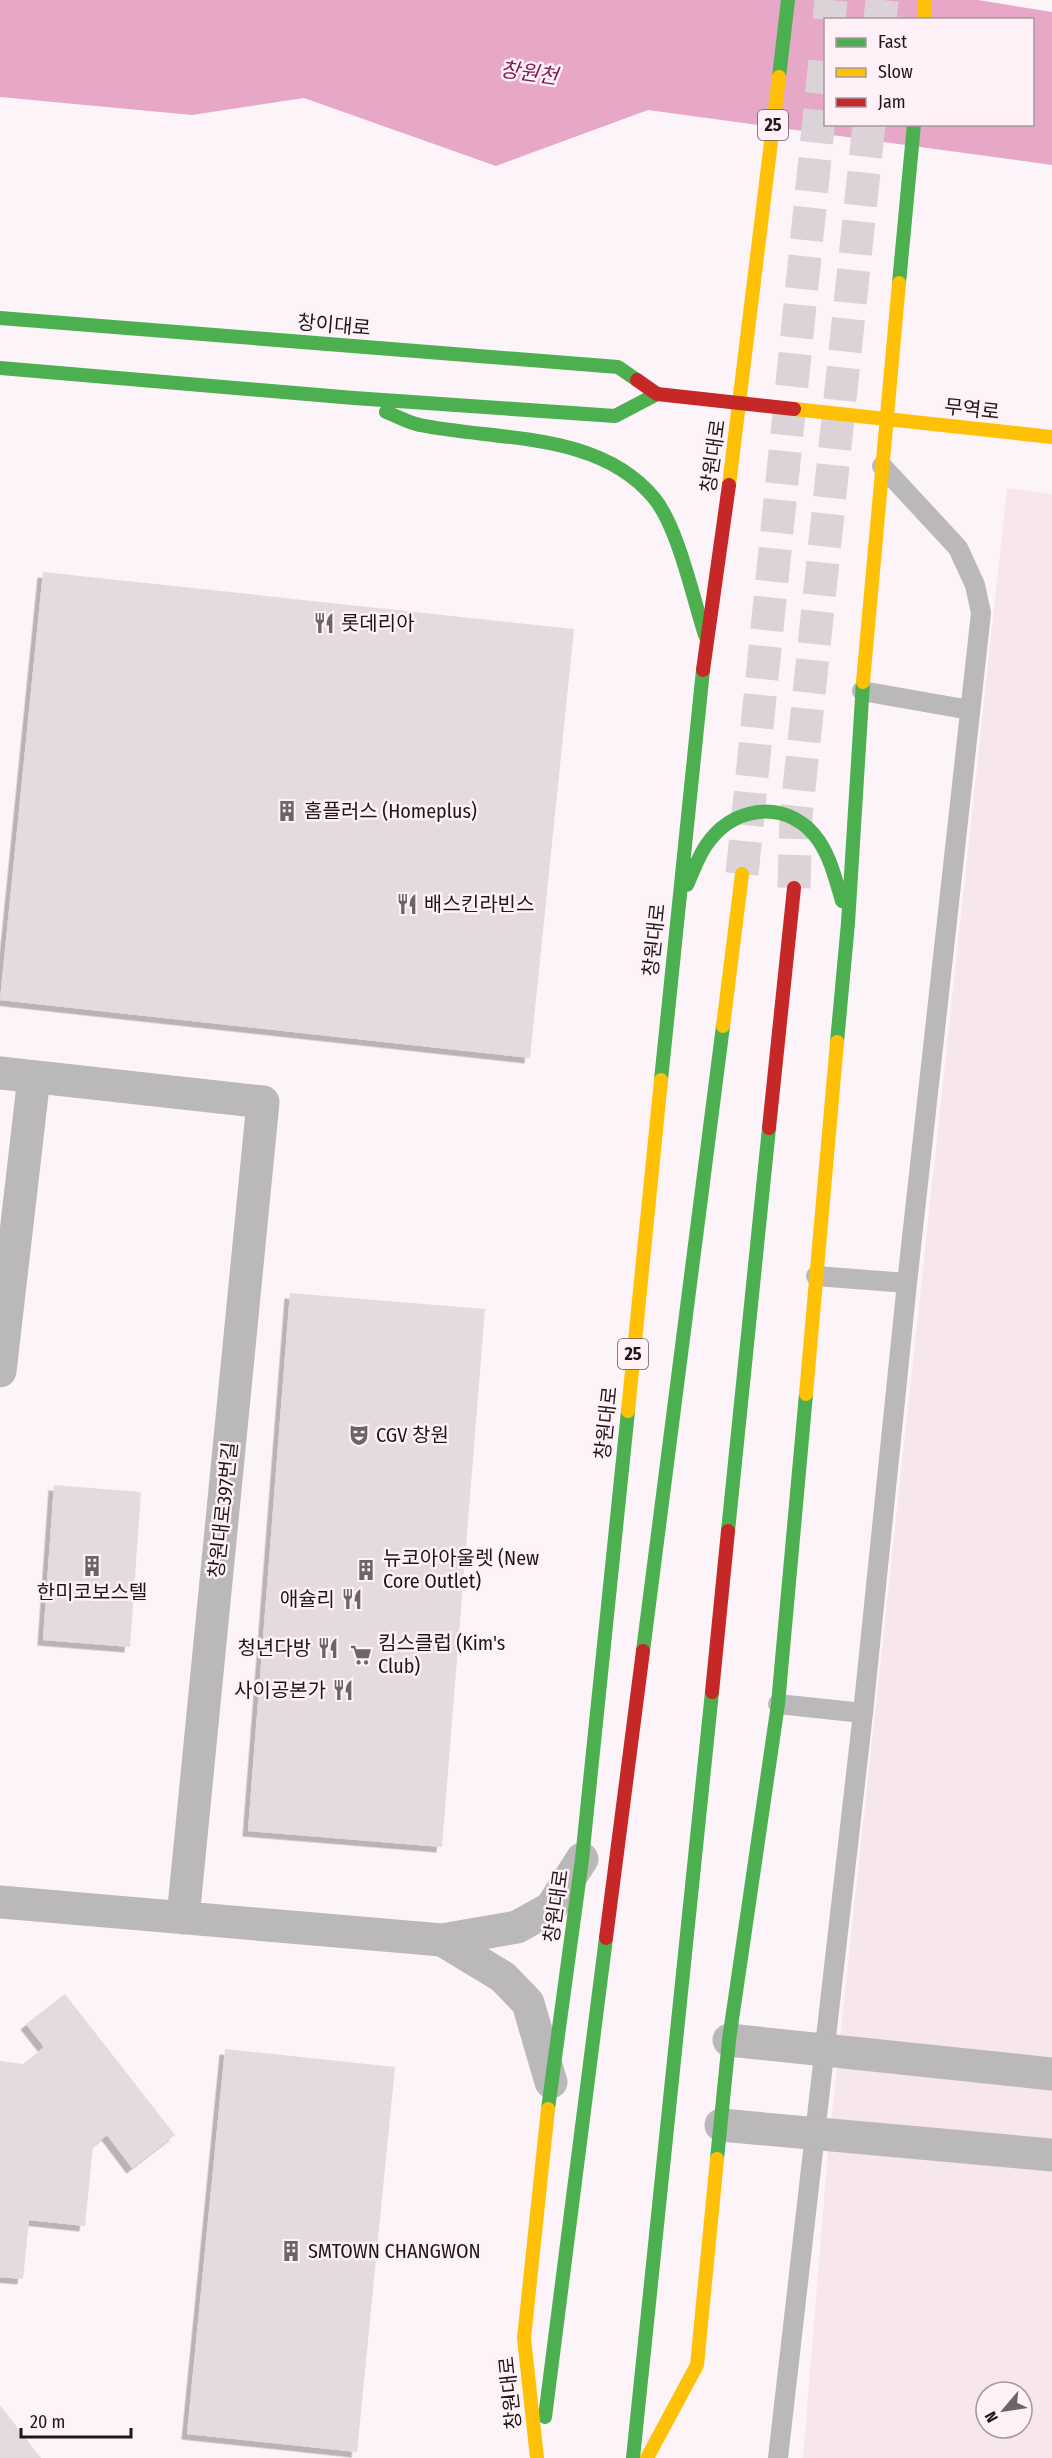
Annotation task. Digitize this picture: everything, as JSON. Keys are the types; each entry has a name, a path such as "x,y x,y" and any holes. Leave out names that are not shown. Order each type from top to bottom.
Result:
{"main road":[{"name":"창원대로","path":"538,2458 524,2338 551,2082 582,1859 706,640 741,403 788,0"},
{"path":"924,18 926,0"},
{"path":"647,2458 697,2365 729,2040 778,1704 848,923 862,691 914,126"},
{"name":"창이대로","path":"0,318 618,367 657,394 741,403"},
{"path":"0,368 354,398 615,416 657,394"},
{"path":"354,398 418,425 506,436 582,451 625,471 655,500 671,530 706,640"},
{"name":"무역로","path":"741,403 1052,437"},
{"path":"678,904 713,836 731,819 755,811 777,812 796,817 818,839 831,862 848,923"},
{"path":"538,2458 742,874"},
{"path":"633,2458 794,888"}],"street":[{"path":"0,1073 33,1077 0,1371"},
{"name":"창원대로397번길","path":"33,1077 263,1102 183,1918"},
{"path":"0,1902 442,1940 517,1927 551,1908 582,1859"},
{"path":"442,1940 503,1977 528,2003 551,2082"},
{"path":"729,2040 1052,2074"},
{"path":"721,2124 1052,2155"}],"lane":[{"path":"778,2458 863,1713 981,613 975,585 958,548 882,466"},
{"path":"862,691 970,710"},
{"path":"816,1276 908,1283"},
{"path":"778,1704 863,1713"}],"shaded area":[{"path":"1007,488 1052,494 1052,2458 803,2458 828,2150"}],"water":[{"name":"창원천","path":"0,0 978,0 1052,12 1052,165 648,110 496,166 304,98 192,115 0,97"}],"building":[{"name":"홈플러스 (Homeplus)","path":"43,572 574,629 530,1058 0,1000"},
{"name":"뉴코아아울렛 (New Core Outlet)","path":"290,1293 485,1309 442,1847 248,1831"},
{"name":"한미코보스텔","path":"54,1485 141,1492 130,1647 43,1640"},
{"path":"65,1994 175,2135 132,2168 107,2135 93,2146 85,2226 29,2220 23,2279 0,2277 0,2061 23,2064 44,2047 26,2024"},
{"name":"SMTOWN CHANGWON","path":"225,2049 395,2067 357,2452 187,2434"},
{"path":"0,2405 41,2458 0,2458"}],"tunnel":[{"path":"829,18 831,0"},
{"path":"880,18 882,0"},
{"path":"742,874 824,70"},
{"path":"794,888 796,817 869,126"}],"traffic: fast":[{"path":"779,77 788,0"},
{"path":"899,283 914,126"},
{"path":"0,318 618,367 637,380"},
{"path":"0,368 354,398 615,416 657,394"},
{"path":"386,412 420,425 546,442 605,461 631,476 654,498 670,526 678,544 705,635"},
{"path":"661,1080 703,670"},
{"path":"837,1042 848,923 863,682"},
{"path":"687,885 703,850 722,828 735,819 750,814 780,813 808,828 819,841 830,863 842,901"},
{"path":"643,1651 723,1026"},
{"path":"728,1531 769,1128"},
{"path":"717,2159 729,2040 778,1704 806,1394"},
{"path":"548,2109 582,1859 628,1411"},
{"path":"633,2458 712,1692"},
{"path":"545,2417 606,1938"}],"traffic: slow":[{"path":"924,18 925,0"},
{"path":"729,485 779,77"},
{"path":"863,682 899,283"},
{"path":"794,409 1052,437"},
{"path":"723,1026 742,874"},
{"path":"806,1394 837,1042"},
{"path":"628,1411 661,1080"},
{"path":"537,2458 524,2338 548,2109"},
{"path":"647,2458 697,2365 717,2159"}],"traffic: jam":[{"path":"637,380 657,394 794,409"},
{"path":"703,670 729,485"},
{"path":"769,1128 794,888"},
{"path":"712,1692 728,1531"},
{"path":"606,1938 643,1651"}],"place":[{"name":"롯데리아","path":"324,623"},
{"name":"홈플러스 (Homeplus)","path":"287,811"},
{"name":"배스킨라빈스","path":"407,904"},
{"name":"CGV 창원","path":"359,1435"},
{"name":"한미코보스텔","path":"92,1566"},
{"name":"뉴코아아울렛 (New Core Outlet)","path":"366,1570"},
{"name":"애슐리","path":"352,1599"},
{"name":"청년다방","path":"328,1648"},
{"name":"킴스클럽 (Kim's Club)","path":"361,1655"},
{"name":"사이공본가","path":"343,1690"},
{"name":"SMTOWN CHANGWON","path":"291,2251"}]}
